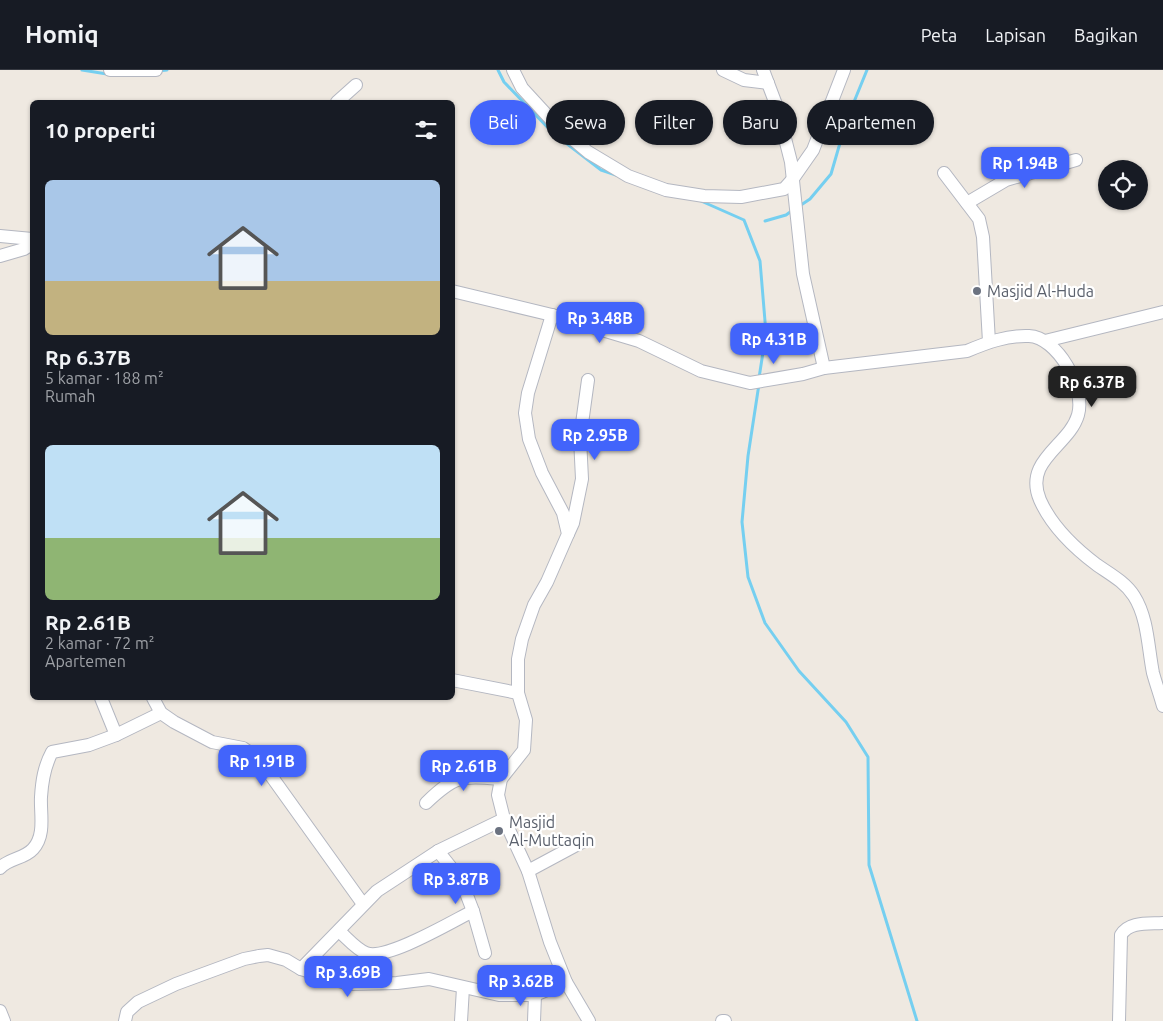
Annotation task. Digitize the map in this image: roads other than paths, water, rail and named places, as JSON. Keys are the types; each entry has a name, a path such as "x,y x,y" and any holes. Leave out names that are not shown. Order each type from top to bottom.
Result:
{"street":[{"path":"110,70 156,70"},
{"path":"512,70 522,88 556,125 588,152 628,176 666,190 704,196 742,197 790,188 813,150 844,70"},
{"path":"723,70 744,80 768,83"},
{"path":"763,70 786,137 791,162 790,188 796,217 803,274 824,368"},
{"path":"339,100 356,85"},
{"path":"967,204 1006,180 1076,160"},
{"path":"944,173 979,219 983,238 988,342"},
{"path":"0,236 30,239"},
{"path":"0,256 24,250 30,246"},
{"path":"455,292 552,315 640,341 701,370 750,384 824,368 966,351 988,342 1014,336 1031,336 1046,341 1069,367 1078,390 1079,404 1078,415 1066,436 1041,463 1037,485 1039,496 1044,508 1063,536 1085,556 1127,586 1135,597 1141,610 1149,641 1154,673 1163,706"},
{"path":"1046,341 1163,312"},
{"path":"552,315 528,393 525,413 529,439 542,473 563,513 568,534"},
{"path":"588,380 580,438 582,479 573,523 547,582 534,605 522,639 518,659 518,693 526,720 524,750 500,779 498,796 504,819 528,871 550,942 566,982 589,1021"},
{"path":"455,681 518,693"},
{"path":"102,700 116,735"},
{"path":"154,700 161,713 174,722 212,742 243,748 259,759 363,904"},
{"path":"0,868 12,859 33,850 39,840 43,776 52,752 89,745 116,735 161,713"},
{"path":"426,804 442,787 460,778 500,779"},
{"path":"301,969 377,891 438,851 504,819"},
{"path":"528,871 582,842"},
{"path":"438,851 462,880 485,953"},
{"path":"339,931 364,952 374,955 392,951 473,911"},
{"path":"1119,1021 1121,935 1124,930 1137,924 1163,923"},
{"path":"125,1021 127,1012 138,1002 176,984 244,959 268,955 286,960 301,969 349,984 397,983 429,979 463,988 500,994 535,995 566,982"},
{"path":"461,1021 463,988"},
{"path":"534,1021 535,995"},
{"path":"0,1011 4,1021"}],"waterway":[{"path":"82,70 107,74"},
{"path":"158,71 167,70"},
{"path":"498,70 504,82 553,133 601,170 616,175"},
{"path":"798,207 810,199 831,174 847,119 867,70"},
{"path":"701,201 744,220 760,261 766,333 759,378"},
{"path":"765,221 786,215 793,210"},
{"path":"759,384 748,456 742,522 748,577 765,623 799,671 846,722 868,757 869,865 917,1021"}],"place":[{"name":"Masjid Al-Huda","path":"977,291"},
{"name":"Masjid Al-Muttaqin","path":"499,831"}]}
